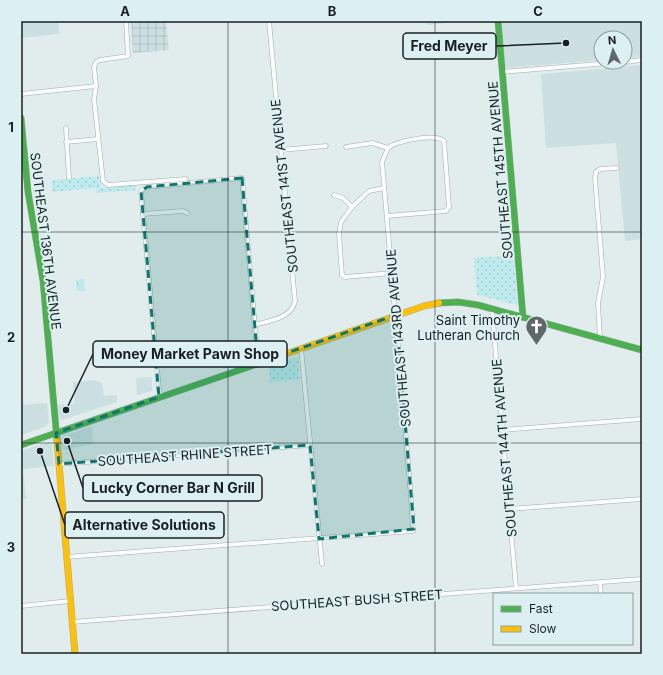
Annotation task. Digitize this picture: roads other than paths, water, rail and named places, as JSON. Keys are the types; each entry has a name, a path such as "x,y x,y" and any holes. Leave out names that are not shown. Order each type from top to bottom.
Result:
{"street":[{"path":"126,21 128,56 96,62 94,67 96,86 94,99 101,174 105,184 108,186 186,179"},
{"name":"SOUTHEAST 141ST AVENUE","path":"254,325 286,315 292,309 295,301 269,21"},
{"name":"SOUTHEAST 145TH AVENUE","path":"498,21 521,281 522,317"},
{"path":"502,72 593,64"},
{"path":"21,94 96,86"},
{"name":"SOUTHEAST 136TH AVENUE","path":"21,118 28,198 42,274 75,654"},
{"path":"66,128 69,178"},
{"path":"346,147 372,144 388,148 397,143 433,138 440,138 444,141 450,204 446,211 387,216"},
{"path":"66,142 98,139"},
{"path":"280,150 326,146"},
{"name":"SOUTHEAST 143RD AVENUE","path":"319,538 407,532 414,529 382,162 388,148"},
{"path":"600,338 598,303 603,278 596,172 600,169 617,168"},
{"path":"161,396 159,390 141,191 143,188 242,178 258,363"},
{"path":"384,188 369,191 352,207 341,222 339,228 342,275 345,277 392,273"},
{"path":"334,195 343,198 352,207"},
{"path":"143,214 183,211 187,213"},
{"path":"21,440 90,422 96,418 396,315 432,304 449,301 469,303 642,350"},
{"name":"SOUTHEAST 144TH AVENUE","path":"492,309 516,588"},
{"path":"301,348 322,564"},
{"path":"503,430 642,420"},
{"path":"21,445 56,431"},
{"name":"SOUTHEAST RHINE STREET","path":"59,464 310,445"},
{"path":"509,509 642,499"},
{"path":"66,557 319,538"},
{"name":"SOUTHEAST BUSH STREET","path":"72,622 642,578"},
{"path":"600,582 601,593"},
{"path":"21,606 70,601"}],"place":[{"name":"Fred Meyer","path":"566,43"},
{"name":"Saint Timothy Lutheran Church","path":"536,346"},
{"name":"Money Market Pawn Shop","path":"66,410"},
{"name":"Lucky Corner Bar N Grill","path":"67,441"},
{"name":"Alternative Solutions","path":"40,451"}]}
